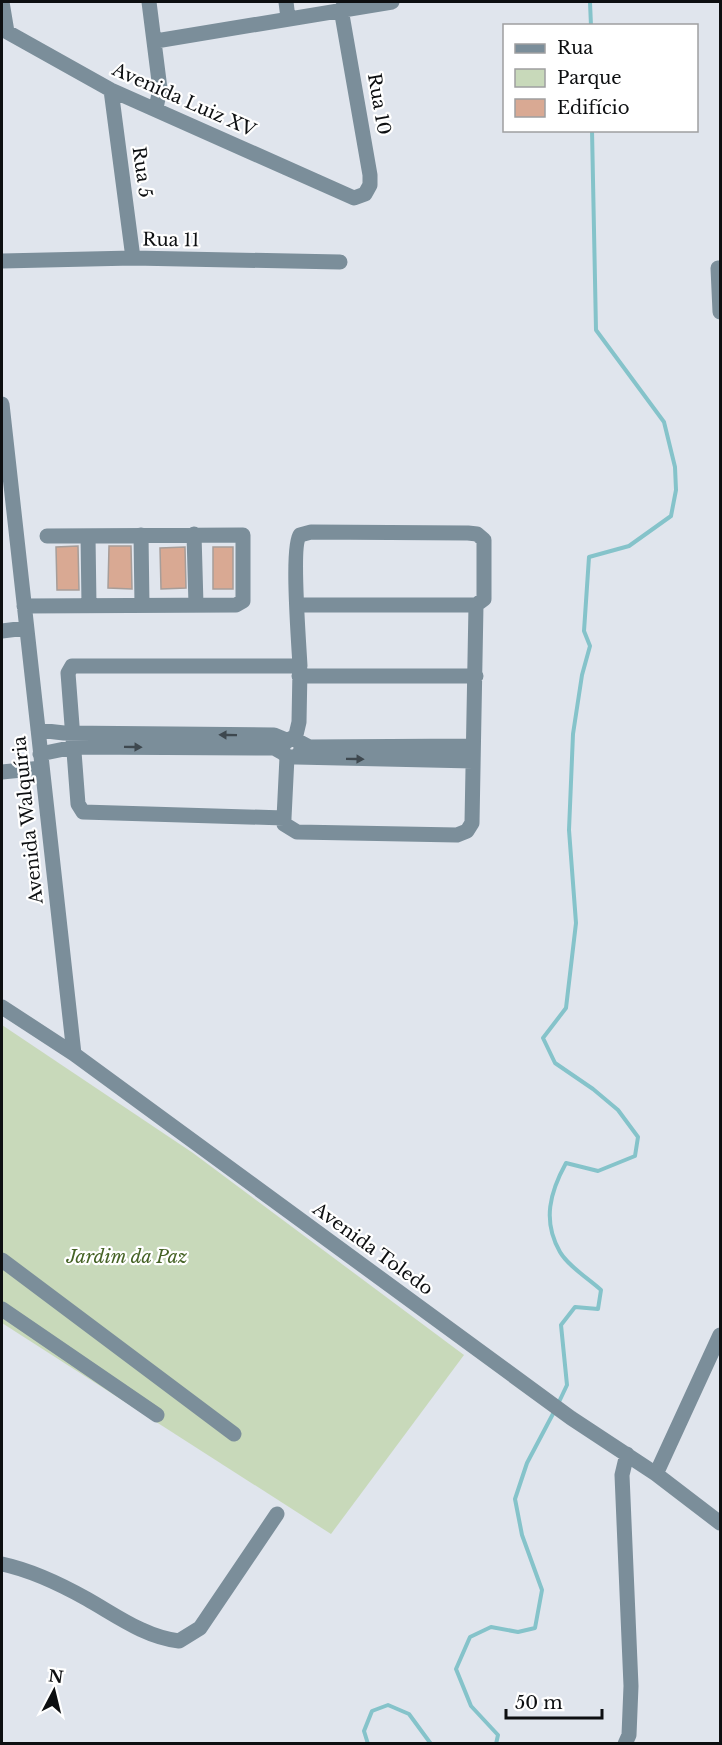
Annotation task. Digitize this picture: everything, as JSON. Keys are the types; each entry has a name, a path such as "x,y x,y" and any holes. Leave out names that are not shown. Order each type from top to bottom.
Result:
{"street":[{"path":"2,2 4,31"},
{"path":"149,2 156,41 160,89 156,108"},
{"path":"286,2 288,18"},
{"path":"156,41 392,2"},
{"name":"Rua 10","path":"342,9 370,175 370,185 365,194 354,198"},
{"name":"Avenida Luiz XV","path":"4,31 111,90 156,108 354,198"},
{"name":"Rua 5","path":"111,90 134,258"},
{"name":"Rua 11","path":"2,261 134,258 340,262"},
{"path":"718,268 720,312"},
{"name":"Avenida Walquíria","path":"2,404 6,484 24,606 74,1054"},
{"path":"297,605 476,605 484,599 484,540 477,534 311,532 300,535 296,544 297,605 299,671 299,722 291,748 284,824 297,832 463,834 471,823 476,605"},
{"path":"24,606 236,605 243,601 243,536 194,534 47,536"},
{"path":"194,534 196,605"},
{"path":"141,535 142,605"},
{"path":"88,536 89,605"},
{"path":"2,631 26,628"},
{"path":"284,818 83,812 78,804 68,673 72,666 476,676"},
{"path":"38,730 74,740 274,735 291,748 473,754"},
{"path":"2,772 41,761 74,740"},
{"name":"Avenida Toledo","path":"2,1007 74,1054 571,1418 656,1474 720,1523"},
{"path":"2,1260 234,1434"},
{"path":"2,1309 157,1415"},
{"path":"656,1474 720,1335"},
{"path":"625,1743 629,1735 631,1686 622,1475 627,1454"},
{"path":"2,1564 15,1567 85,1598 152,1634 179,1641 200,1628 277,1514"}],"green space":[{"name":"Jardim da Paz","path":"2,1025 193,1153 464,1355 331,1534 2,1323"}],"building":[{"path":"78,546 79,590 57,590 56,547"},
{"path":"109,546 131,546 132,589 108,588"},
{"path":"185,547 186,588 161,589 160,548"},
{"path":"213,547 233,547 233,589 213,589"}],"waterway":[{"path":"590,2 591,24"},
{"path":"558,1404 567,1385 561,1325 575,1307 598,1309 601,1290 573,1267 560,1252 551,1229 552,1196 566,1163 598,1171 635,1156 638,1137 618,1110 593,1089 555,1063 543,1038 566,1008 576,923 569,830 573,734 582,675 590,646 584,631 589,557 629,546 671,516 676,490 675,467 664,422 596,330 592,132"},
{"path":"496,1744 498,1735 471,1706 456,1669 470,1637 491,1627 518,1632 535,1628 542,1590 522,1535 515,1499 527,1463 555,1410"},
{"path":"368,1744 364,1731 372,1711 388,1705 409,1714 431,1744"}]}
